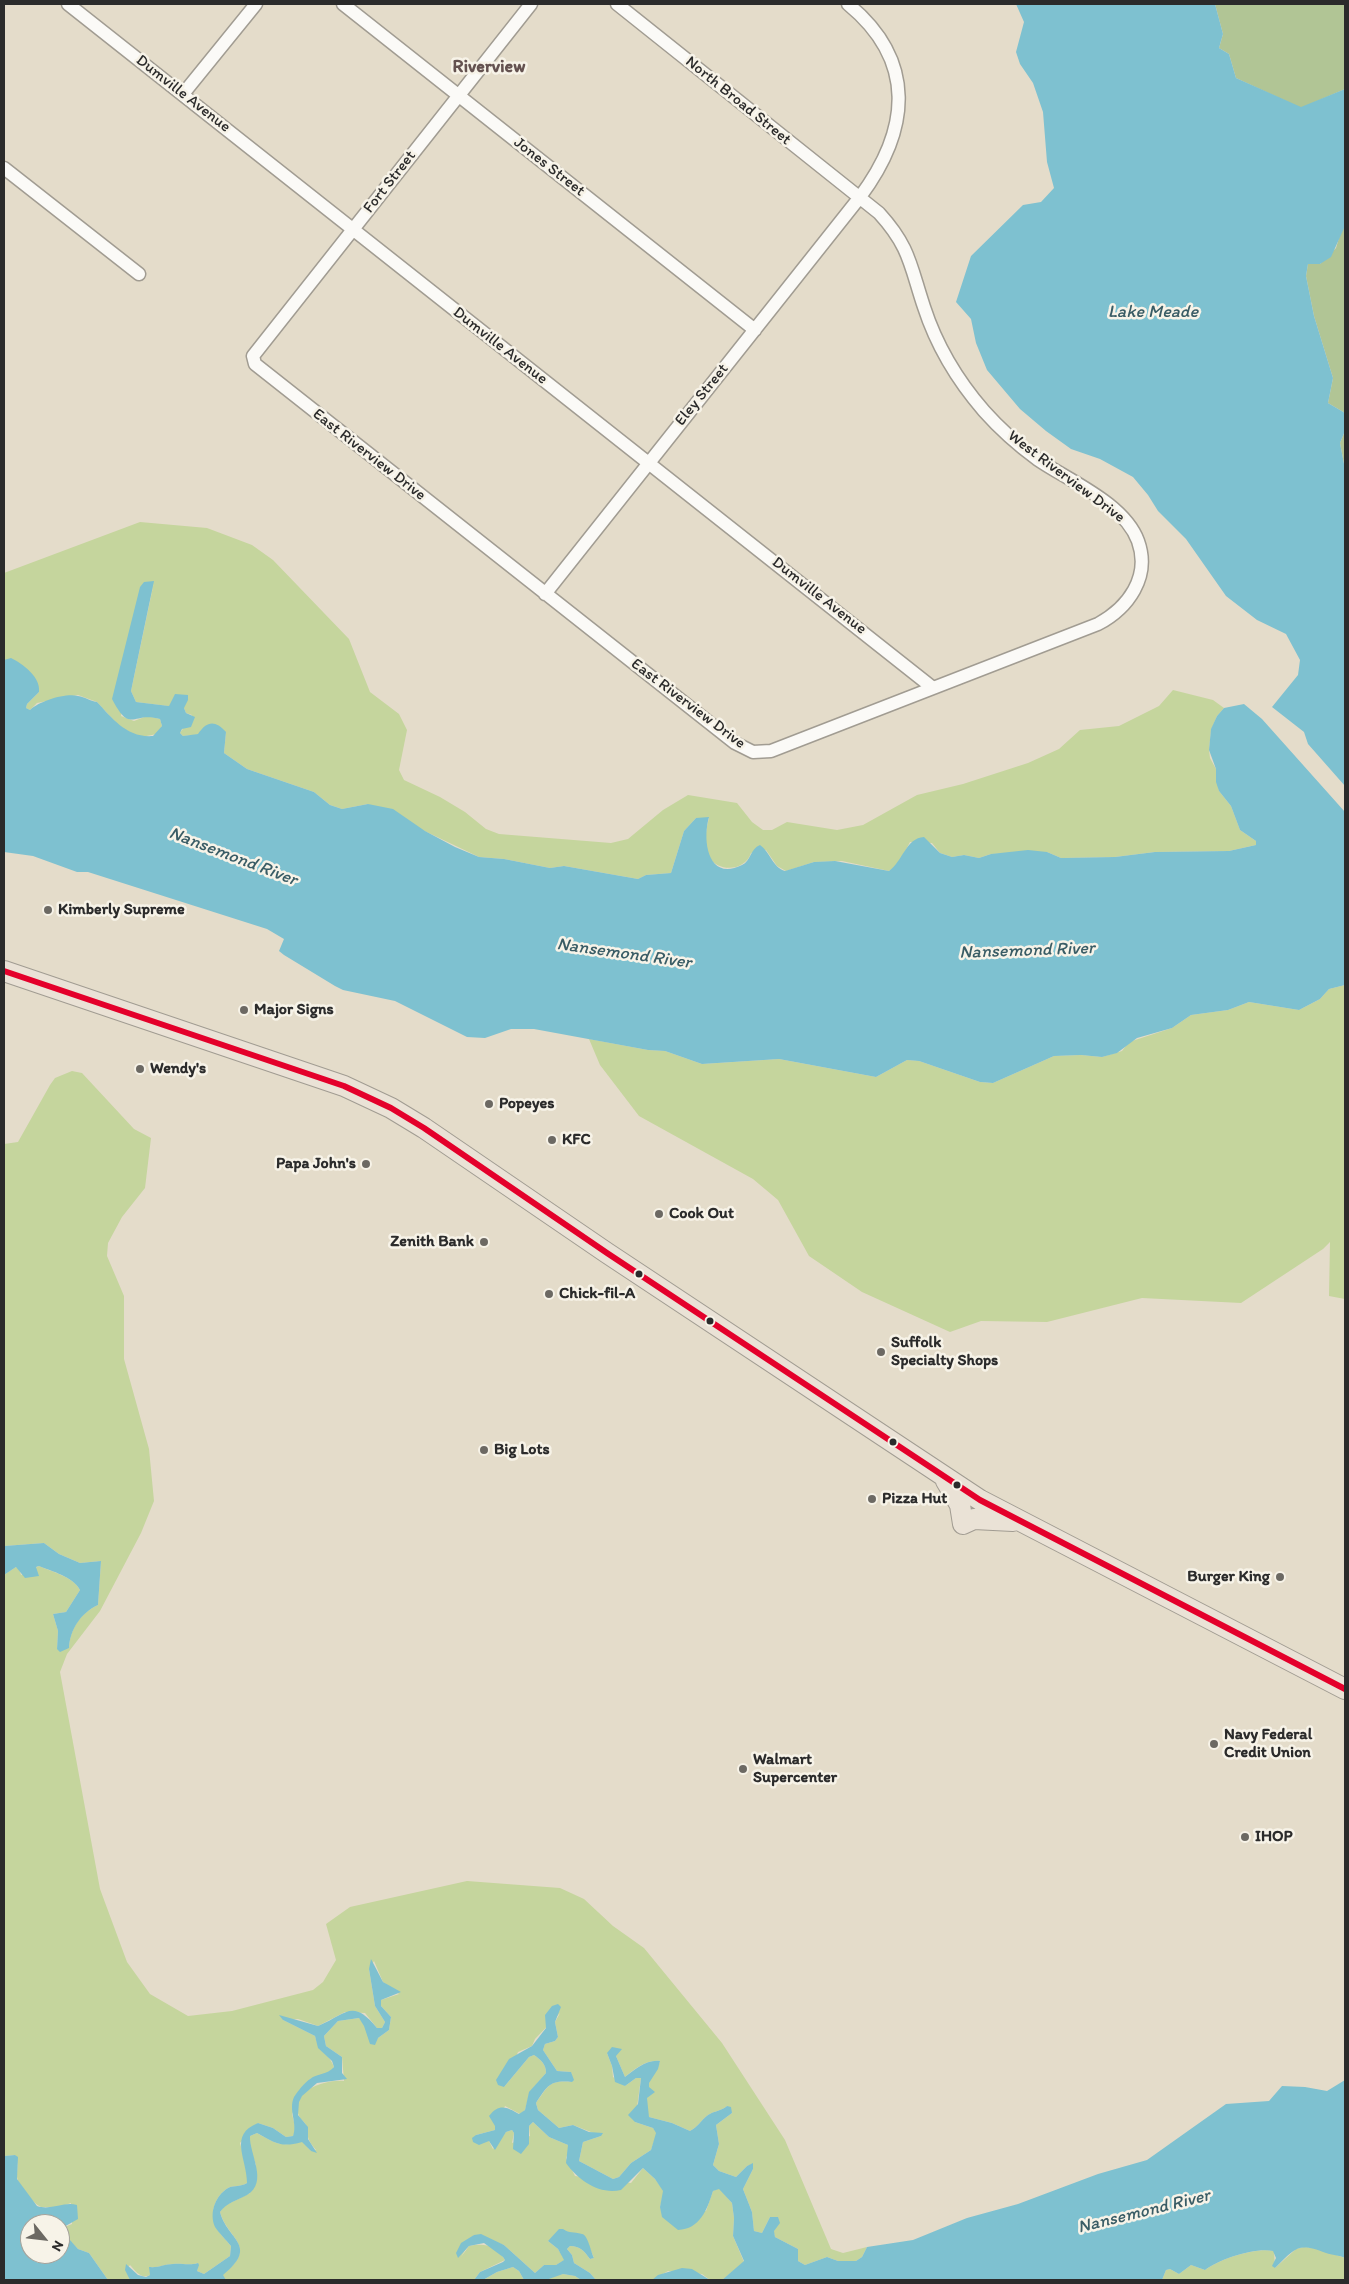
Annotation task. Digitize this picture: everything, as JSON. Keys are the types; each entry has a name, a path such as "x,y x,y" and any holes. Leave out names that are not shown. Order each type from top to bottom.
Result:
{"main road":[{"path":"4,971 344,1086 391,1108 424,1128 608,1253 980,1500 1018,1522 1345,1689"},
{"path":"938,1472 950,1485 960,1505 963,1524 974,1520 1018,1522"}],"street":[{"name":"Dumville Avenue","path":"68,4 933,688"},
{"path":"183,94 256,4"},
{"name":"Jones Street","path":"343,4 755,330"},
{"name":"Fort Street","path":"253,362 253,356 531,4"},
{"name":"North Broad Street","path":"616,4 860,197"},
{"path":"848,4 861,14 883,43 893,66 898,91 898,116 892,141 875,176 860,197"},
{"path":"4,168 139,274"},
{"name":"Eley Street","path":"546,594 648,462 860,197"},
{"name":"West Riverview Drive","path":"860,197 879,212 902,240 934,333 950,363 984,410 1035,457 1119,513 1138,540"},
{"name":"East Riverview Drive","path":"253,362 735,743 753,752 771,751 1110,618 1121,610 1136,588 1142,564 1138,540"}],"green space":[{"path":"1215,4 1345,4 1345,89 1301,108 1236,78 1229,54 1219,48 1223,34"},
{"path":"1345,226 1345,413 1328,403 1333,378 1314,316 1306,276 1308,264 1320,264 1336,248 1341,231"},
{"path":"1345,431 1345,469 1340,443"},
{"path":"140,522 207,528 252,545 273,560 349,639 370,692 399,714 407,730 399,770 404,780 440,797 465,812 486,829 499,834 611,843 628,839 663,810 688,795 737,803 752,822 763,830 772,830 787,822 837,830 863,825 917,795 963,784 1028,763 1059,749 1080,730 1119,726 1159,706 1173,690 1213,700 1224,708 1217,716 1211,730 1210,758 1216,769 1219,791 1231,806 1240,830 1256,841 1256,845 1229,851 1155,852 1115,857 1061,858 1047,852 991,854 979,858 964,855 952,857 940,853 932,843 910,842 898,865 889,871 842,861 814,862 786,871 777,866 766,850 751,853 748,859 738,866 725,868 719,866 713,862 707,853 706,833 709,818 696,818 684,831 671,873 646,875 638,879 564,866 550,868 504,859 479,857 368,804 342,809 330,805 314,792 247,769 224,753 226,732 183,736 180,733 192,715 186,713 184,708 136,702 131,691 154,582 121,716 134,721 147,716 160,719 162,726 157,734 141,737 131,733 119,726 97,702 78,695 37,703 30,710 26,708 27,704 39,692 4,660 4,573"},
{"path":"1345,985 1345,1299 1329,1296 1330,1242 1323,1249 1241,1303 1142,1298 1047,1322 981,1321 950,1332 862,1292 809,1256 778,1200 753,1179 639,1116 600,1065 589,1039 648,1050 665,1051 702,1064 779,1059 876,1077 907,1060 919,1061 980,1082 993,1083 1054,1056 1081,1055 1102,1057 1122,1051 1129,1042 1172,1028 1191,1015 1228,1010 1249,1002 1299,1010 1320,999 1329,989"},
{"path":"72,1071 82,1073 134,1129 151,1138 145,1188 122,1217 108,1243 107,1256 124,1296 124,1359 149,1449 154,1501 141,1533 100,1611 67,1654 60,1672 100,1889 127,1962 150,1994 188,2016 232,2011 313,1990 323,1982 336,1960 326,1924 350,1907 467,1881 560,1888 584,1899 613,1926 644,1948 722,2043 785,2140 831,2249 843,2253 867,2247 862,2257 856,2261 838,2261 827,2257 805,2265 798,2261 798,2249 775,2237 770,2217 762,2233 754,2231 752,2212 743,2189 753,2169 753,2164 747,2166 736,2177 719,2171 713,2165 719,2144 716,2125 732,2113 727,2106 708,2115 690,2131 672,2123 649,2117 647,2091 650,2078 660,2061 646,2063 625,2077 616,2056 607,2053 612,2066 613,2077 625,2086 636,2078 641,2078 635,2122 653,2128 657,2133 651,2150 631,2163 619,2177 613,2179 579,2161 583,2142 601,2136 573,2125 559,2128 538,2110 536,2103 550,2085 558,2082 572,2082 571,2072 557,2071 543,2050 545,2044 555,2041 558,2037 555,2022 560,2013 535,2039 532,2046 518,2052 504,2087 529,2057 534,2055 541,2061 546,2073 530,2092 525,2110 520,2114 505,2106 495,2130 476,2135 489,2141 493,2149 506,2132 512,2130 514,2133 512,2143 530,2136 529,2126 533,2122 549,2137 568,2145 569,2150 566,2158 575,2176 631,2183 643,2168 664,2191 660,2207 706,2211 713,2191 719,2188 732,2203 734,2218 733,2236 744,2262 722,2280 710,2280 702,2274 668,2271 652,2280 596,2280 590,2273 574,2263 572,2255 567,2249 570,2246 579,2248 590,2259 594,2258 586,2240 578,2234 574,2234 548,2241 558,2249 565,2260 556,2265 544,2265 535,2273 504,2245 474,2235 461,2257 469,2246 485,2245 498,2251 505,2260 480,2272 474,2280 226,2280 222,2275 239,2257 240,2249 220,2212 224,2206 250,2193 256,2165 249,2145 250,2136 257,2133 274,2142 283,2144 302,2141 311,2151 316,2150 311,2144 305,2124 299,2116 298,2102 292,2114 296,2130 293,2136 286,2137 273,2128 258,2123 240,2143 247,2169 247,2183 230,2187 223,2191 214,2205 213,2211 216,2227 231,2246 230,2256 204,2274 197,2271 198,2263 150,2267 150,2275 147,2276 139,2274 130,2265 126,2270 130,2280 108,2280 89,2253 78,2249 70,2241 70,2225 72,2224 71,2203 59,2207 41,2207 30,2198 19,2184 15,2155 4,2156 4,1575 16,1567 19,1568 21,1575 39,1566 68,1578 77,1585 80,1590 66,1612 53,1614 58,1631 57,1649 69,1648 74,1628 78,1622 86,1612 98,1605 101,1561 80,1563 59,1554 44,1543 4,1546 4,1144 18,1142 55,1078","holes":["374,1961 383,1982 399,1994 381,2000 381,2006 391,2017 389,2030 378,2038 359,2018 338,2021 324,2036 326,2046 342,2057 344,2081 328,2082 311,2088 300,2098 310,2079 330,2072 334,2067 319,2046 315,2036 283,2020 298,2019 318,2026 345,2012 365,2013 377,2028 382,2028 385,2022 375,2006 369,1969"]},
{"path":"1304,2247 1316,2248 1345,2258 1345,2280 1162,2280 1166,2270 1170,2269 1179,2274 1191,2265 1205,2270 1228,2258 1248,2252 1266,2250 1274,2251 1275,2268 1296,2249"},
{"path":"513,2267 519,2271 524,2280 483,2280 497,2272"},
{"path":"563,2274 575,2276 581,2280 546,2280"}],"water":[{"name":"Lake Meade","path":"1016,4 1215,4 1223,34 1219,48 1229,54 1236,78 1301,107 1345,89 1345,226 1331,257 1320,264 1308,264 1306,276 1314,316 1333,378 1328,403 1345,413 1345,431 1340,443 1345,469 1345,786 1308,744 1304,732 1272,707 1298,675 1300,660 1286,634 1257,620 1226,596 1186,539 1158,511 1133,477 1100,459 1071,449 1020,409 987,370 976,343 971,319 956,302 971,256 1023,205 1041,202 1054,188 1047,162 1043,112 1033,83 1020,64 1016,52 1024,22"},
{"name":"Nansemond River","path":"154,581 131,691 136,702 169,706 175,694 188,695 184,708 186,713 195,717 191,727 182,729 180,733 183,736 198,734 208,724 218,725 226,732 224,753 247,769 314,792 330,805 342,809 368,804 393,809 425,831 479,857 504,859 550,868 564,866 638,879 646,875 671,873 684,831 696,818 709,817 706,837 710,856 715,864 722,868 731,869 745,863 754,849 760,845 777,867 785,871 814,862 835,861 889,871 913,841 924,837 940,853 952,857 964,855 979,858 991,854 1028,850 1047,852 1061,858 1115,857 1155,852 1229,851 1256,845 1256,841 1240,830 1231,806 1219,791 1216,782 1216,769 1209,750 1211,729 1217,716 1224,708 1244,704 1262,719 1345,812 1345,985 1329,989 1320,999 1299,1010 1249,1002 1228,1010 1191,1015 1172,1028 1137,1038 1117,1053 1102,1057 1081,1055 1054,1056 993,1083 980,1082 919,1061 907,1060 876,1077 779,1059 702,1064 665,1051 648,1050 534,1029 511,1029 485,1038 467,1037 395,1001 343,990 335,986 279,951 284,939 267,929 88,872 77,872 33,856 4,852 4,660 11,658 21,664 37,681 39,692 27,704 26,708 30,710 53,698 73,695 97,702 115,721 128,731 144,736 153,736 162,726 160,719 151,717 128,719 118,710 112,699 140,587 144,582"},
{"path":"44,1543 59,1554 80,1563 101,1561 98,1605 86,1612 77,1622 69,1648 60,1652 57,1649 58,1631 53,1614 66,1612 80,1590 77,1585 62,1575 39,1566 36,1567 39,1576 25,1578 16,1567 4,1575 4,1546"},
{"path":"371,1959 383,1982 401,1992 381,2000 381,2006 391,2017 389,2030 378,2038 375,2045 370,2044 359,2018 338,2021 324,2036 326,2046 342,2057 342,2073 347,2079 317,2083 302,2096 299,2102 298,2115 308,2127 308,2139 317,2153 311,2151 302,2142 289,2145 278,2144 257,2133 250,2136 257,2183 247,2195 229,2204 220,2212 240,2249 239,2256 234,2265 223,2275 226,2280 130,2280 125,2270 126,2264 138,2275 146,2277 150,2275 149,2267 176,2264 198,2263 197,2271 204,2274 230,2256 231,2246 215,2227 213,2211 214,2205 223,2191 230,2187 247,2183 241,2148 244,2134 249,2128 258,2123 273,2128 286,2137 293,2136 292,2102 294,2097 308,2080 334,2067 332,2061 318,2048 315,2036 283,2020 279,2015 318,2026 343,2013 355,2011 361,2013 377,2028 382,2028 385,2022 375,2006 369,1969"},
{"name":"Nansemond River","path":"558,2004 561,2007 555,2022 558,2037 555,2041 545,2044 543,2050 557,2071 571,2072 574,2080 572,2082 559,2082 550,2085 536,2103 538,2110 559,2128 573,2125 589,2132 603,2133 601,2136 583,2142 579,2161 613,2179 619,2177 631,2163 651,2150 656,2133 653,2128 635,2122 628,2115 638,2104 641,2078 636,2078 625,2086 615,2082 607,2053 612,2047 622,2049 616,2056 625,2077 646,2063 660,2061 658,2069 649,2083 649,2087 655,2092 647,2098 649,2117 672,2123 690,2131 708,2115 727,2106 731,2107 732,2113 716,2125 719,2144 713,2165 719,2171 736,2177 753,2163 753,2169 743,2189 752,2212 754,2231 762,2233 770,2217 778,2217 780,2223 774,2231 775,2237 798,2249 798,2261 805,2265 827,2257 838,2261 856,2261 862,2257 867,2247 913,2240 967,2218 1018,2204 1098,2174 1147,2160 1226,2104 1269,2101 1282,2086 1305,2087 1327,2091 1345,2080 1345,2258 1303,2248 1293,2252 1275,2268 1272,2266 1276,2258 1273,2251 1248,2252 1228,2258 1205,2270 1191,2265 1179,2274 1170,2269 1166,2270 1162,2280 722,2280 744,2261 733,2236 734,2218 732,2203 719,2189 713,2191 702,2217 697,2222 686,2229 678,2230 662,2217 660,2207 663,2191 655,2179 643,2168 621,2190 613,2191 597,2188 583,2180 566,2163 568,2145 549,2137 533,2122 529,2126 529,2144 521,2154 513,2149 514,2133 512,2130 506,2132 495,2150 489,2141 479,2145 473,2142 472,2138 476,2135 495,2130 495,2126 489,2116 496,2109 507,2108 519,2114 525,2110 529,2092 546,2073 541,2061 534,2055 529,2057 504,2087 498,2085 496,2080 509,2059 532,2046 546,2028 545,2015 552,2006"},
{"path":"15,2155 18,2157 17,2179 37,2206 77,2205 78,2219 70,2224 70,2214 20,2214 20,2264 70,2264 70,2240 78,2249 89,2253 108,2280 4,2280 4,2156"},
{"path":"559,2229 582,2234 586,2237 594,2258 590,2259 584,2251 576,2247 570,2246 567,2249 572,2255 574,2263 590,2273 596,2280 581,2280 575,2276 563,2274 546,2280 524,2280 519,2271 513,2267 497,2272 483,2280 474,2280 480,2272 505,2260 484,2243 469,2246 458,2258 456,2253 461,2243 474,2235 481,2234 504,2245 535,2273 544,2265 556,2265 564,2260 558,2249 548,2241"},
{"path":"682,2268 692,2269 710,2280 652,2280 658,2275"}],"transit line":[{"path":"4,971 344,1086 391,1108 424,1128 607,1253 980,1500 1345,1689"}],"place":[{"name":"Kimberly Supreme","path":"48,910"},
{"name":"Major Signs","path":"244,1010"},
{"name":"Wendy's","path":"140,1069"},
{"name":"Popeyes","path":"489,1104"},
{"name":"KFC","path":"552,1140"},
{"name":"Papa John's","path":"366,1164"},
{"name":"Cook Out","path":"659,1214"},
{"name":"Zenith Bank","path":"484,1242"},
{"name":"Chick-fil-A","path":"549,1294"},
{"name":"Suffolk Specialty Shops","path":"881,1352"},
{"name":"Big Lots","path":"484,1450"},
{"name":"Pizza Hut","path":"872,1499"},
{"name":"Burger King","path":"1280,1577"},
{"name":"Navy Federal Credit Union","path":"1214,1744"},
{"name":"Walmart Supercenter","path":"743,1769"},
{"name":"IHOP","path":"1245,1837"}],"district":[{"name":"Riverview","path":"489,67"}]}
